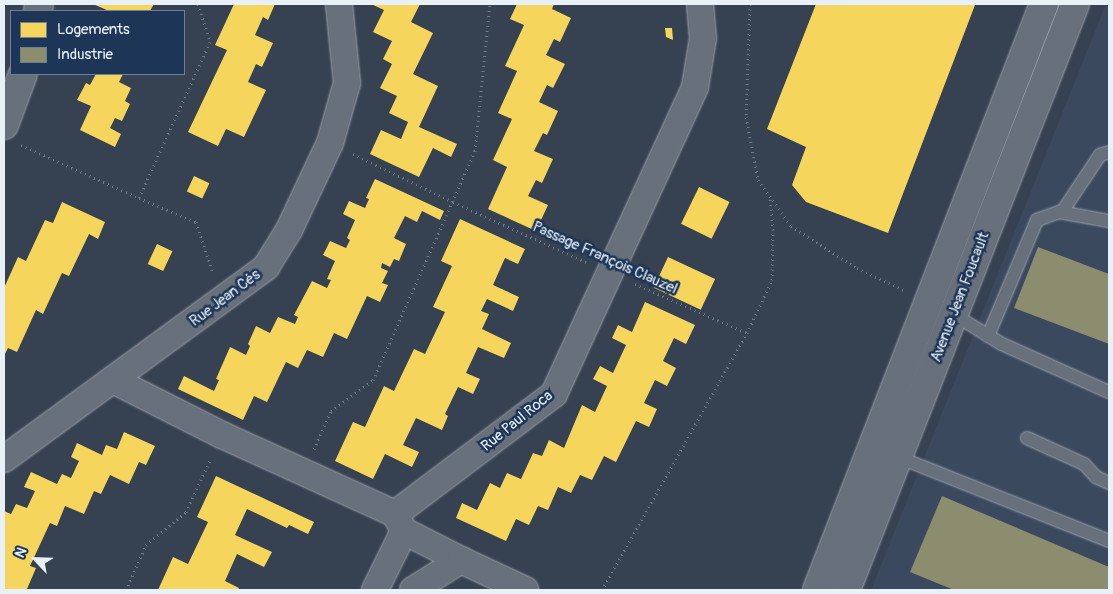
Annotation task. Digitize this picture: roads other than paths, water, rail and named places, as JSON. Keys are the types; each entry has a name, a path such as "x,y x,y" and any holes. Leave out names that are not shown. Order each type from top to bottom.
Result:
{"main road":[{"name":"Avenue Jean Foucault","path":"817,590 1044,4"},
{"name":"Avenue Jean Foucault","path":"846,590 1075,4"},
{"path":"8,133 23,75"}],"street":[{"name":"Rue Jean Cés","path":"4,459 266,267 289,230 330,143 347,83 339,4"},
{"name":"Rue Paul Roca","path":"399,522 554,394 695,87 703,38 700,4"},
{"path":"113,380 222,435 304,472 399,522 461,560 526,590"},
{"path":"375,590 399,522"},
{"path":"413,590 461,560"}],"lane":[{"path":"1062,212 1100,156 1109,152"},
{"path":"988,336 1037,220 1062,212 1109,221"},
{"path":"953,314 988,336 1109,392"},
{"path":"1027,438 1084,464 1096,477 1109,483"},
{"path":"898,457 1109,541"}]}
